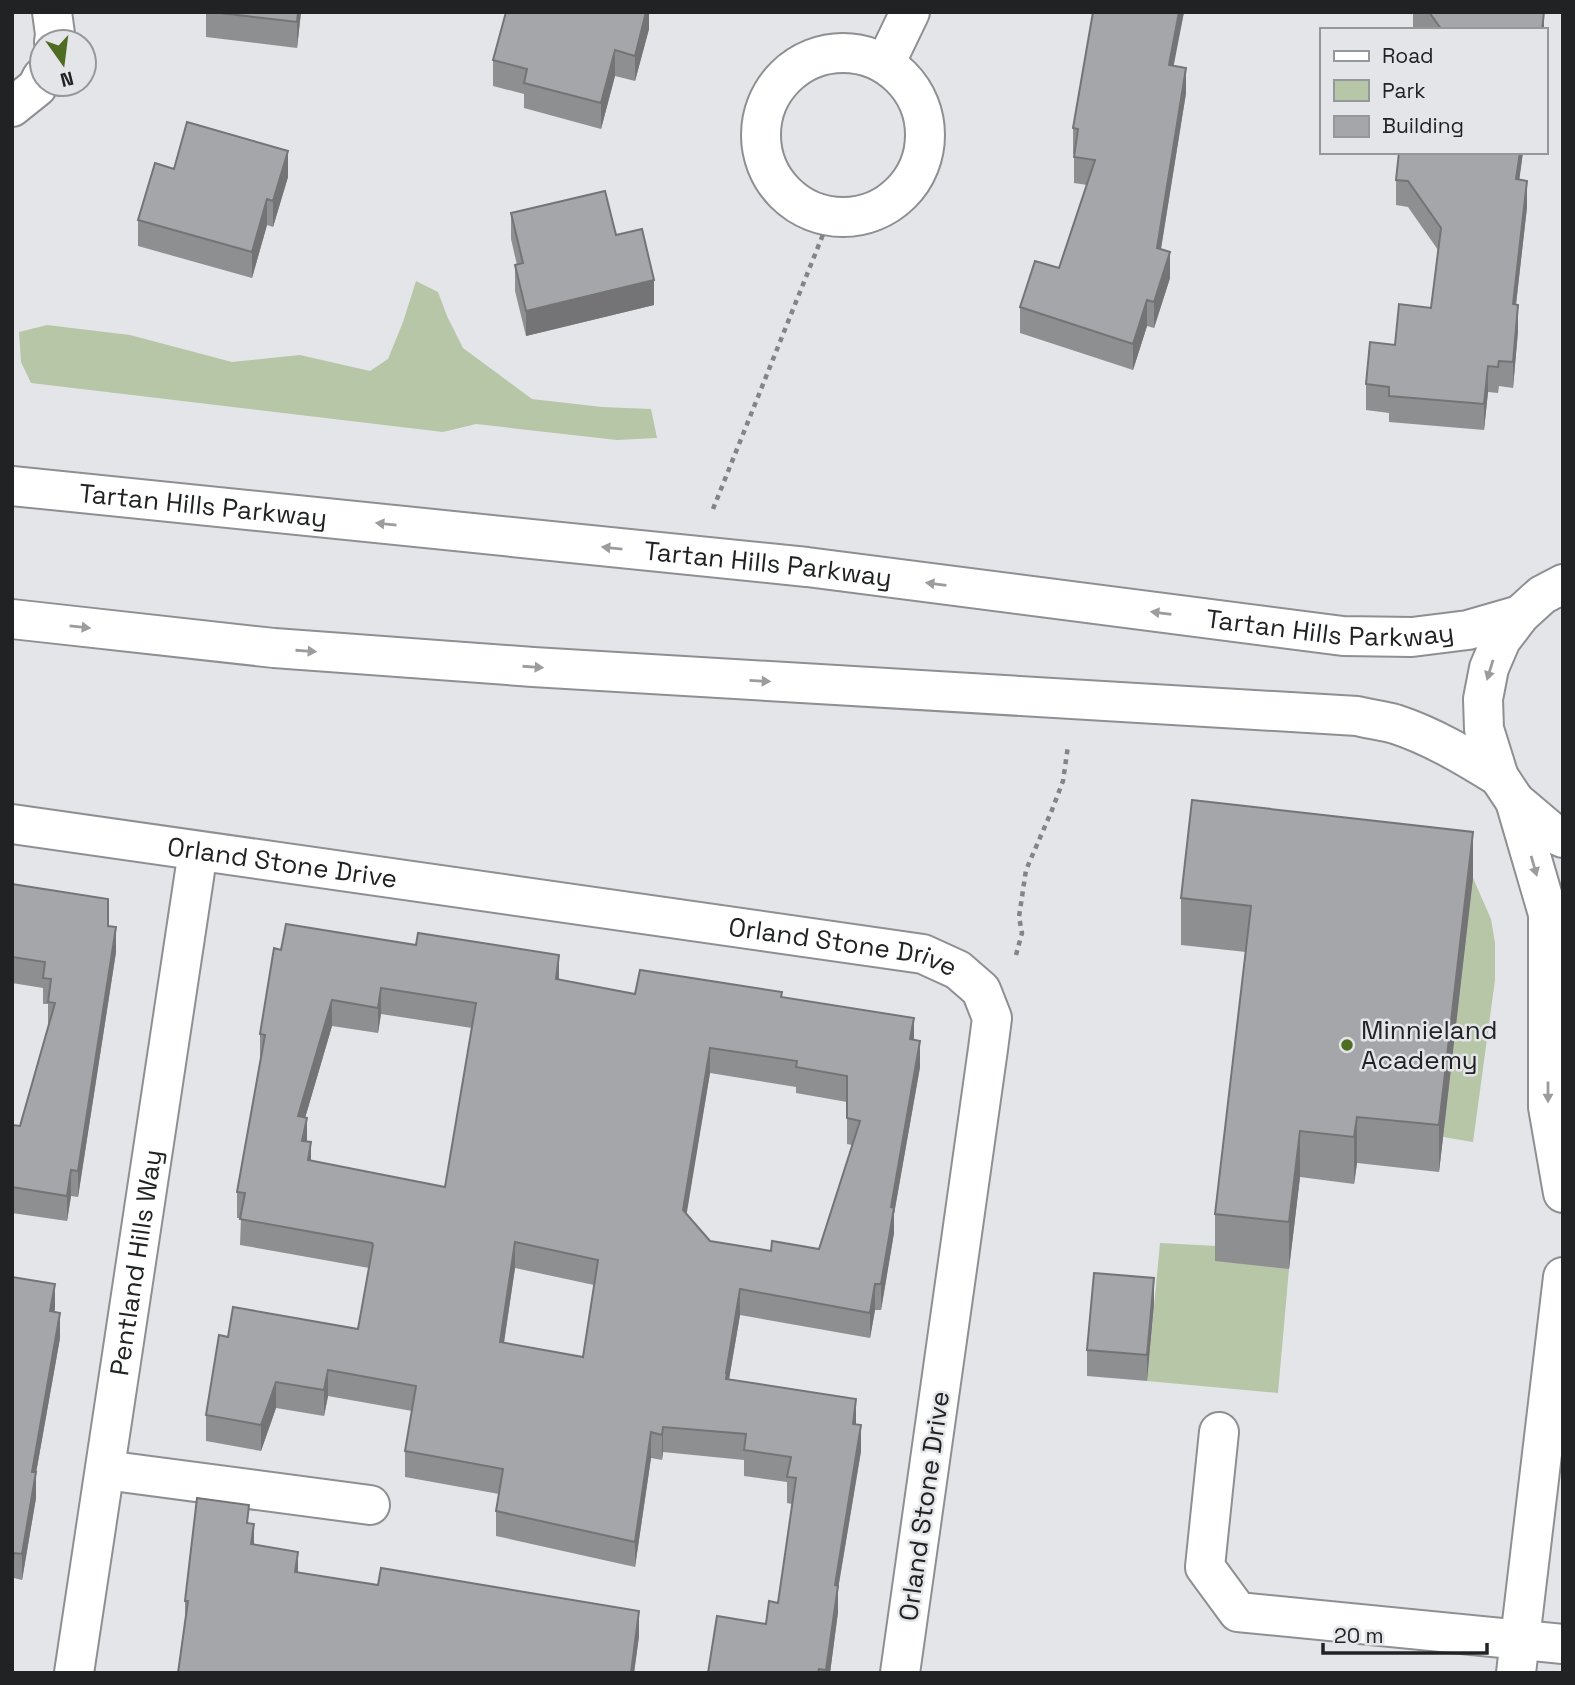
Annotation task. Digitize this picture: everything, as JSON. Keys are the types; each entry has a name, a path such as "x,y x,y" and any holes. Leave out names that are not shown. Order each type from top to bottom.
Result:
{"street":[{"path":"885,64 910,12"},
{"path":"830,54 858,54 885,64 907,83 921,107 926,135 921,162 907,187 885,206 859,216 830,217 803,208 780,190 765,164 760,135 765,107 780,81 802,63 830,54"},
{"path":"12,107 28,94"},
{"name":"Tartan Hills Parkway","path":"12,486 807,567 1343,636 1412,637 1468,630 1520,615"},
{"name":"Tartan Hills Parkway","path":"1563,584 1542,595 1520,615 1502,640 1489,668 1483,699 1484,729 1507,789 1548,914 1548,1107 1563,1193"},
{"path":"12,619 288,649 533,667 1357,716 1395,724 1432,739 1471,760 1507,789 1554,834 1563,838"},
{"name":"Orland Stone Drive","path":"12,824 923,954 958,970 981,990 992,1018 900,1673"},
{"name":"Pentland Hills Way","path":"74,1673 198,851"},
{"path":"1518,1656 1563,1277"},
{"path":"1219,1432 1205,1567 1238,1612 1518,1656 1563,1644"},
{"path":"105,1470 370,1505"}],"path":[{"path":"694,556 830,217"},
{"path":"981,990 1000,979 1013,966 1022,933 1019,917 1026,870 1063,781 1075,700"}],"green space":[{"path":"416,281 438,292 463,348 532,399 602,407 651,409 657,438 617,440 476,424 443,432 31,383 21,362 19,332 47,325 130,335 232,362 300,355 370,371 388,359"},
{"path":"1473,878 1491,919 1495,943 1495,980 1473,1142 1443,1137"},
{"path":"1160,1243 1217,1246 1289,1269 1278,1393 1147,1381"}],"building":[{"path":"212,12 298,12 297,22"},
{"path":"506,12 646,12 635,56 615,50 601,103 524,83 527,69 493,60"},
{"path":"1093,12 1179,12 1169,65 1186,68 1157,248 1170,252 1154,302 1147,300 1133,344 1020,307 1035,261 1059,268 1095,160 1074,157 1078,129 1073,128"},
{"path":"1429,12 1544,12 1542,28 1441,28"},
{"path":"187,122 288,151 273,201 267,199 252,252 138,220 155,163 174,169"},
{"path":"1399,154 1520,154 1516,179 1527,181 1513,304 1518,305 1513,362 1499,361 1498,367 1488,366 1484,404 1389,396 1389,387 1366,384 1370,342 1395,345 1399,304 1431,308 1441,228 1408,181 1396,180"},
{"path":"605,191 616,235 642,229 654,280 526,311 515,265 523,263 511,213"},
{"name":"Minnieland Academy","path":"1192,800 1473,832 1439,1125 1357,1117 1354,1137 1300,1131 1289,1222 1215,1214 1251,906 1181,898"},
{"path":"12,884 108,899 108,926 116,927 78,1171 71,1170 67,1196 12,1187 12,1125 20,1126 55,1003 48,1002 51,979 43,978 45,962 12,957"},
{"path":"286,924 416,945 418,933 559,955 556,979 635,994 640,970 782,992 781,997 914,1018 910,1039 920,1041 891,1207 894,1208 881,1284 875,1284 870,1313 740,1289 726,1373 726,1379 856,1399 853,1424 861,1425 835,1585 838,1586 826,1670 819,1669 818,1673 708,1673 717,1616 766,1624 769,1601 778,1603 796,1478 787,1477 791,1457 744,1450 746,1434 663,1427 662,1435 651,1432 635,1542 496,1511 503,1469 405,1451 416,1386 328,1370 324,1390 276,1382 261,1425 206,1415 219,1335 228,1337 233,1307 358,1329 373,1245 240,1219 245,1193 237,1192 265,1035 260,1034 274,948 281,950","holes":["381,988 476,1003 445,1187 308,1160 311,1142 302,1141 307,1118 298,1116 332,1000 378,1008","710,1048 797,1061 796,1067 847,1076 847,1118 860,1121 819,1249 772,1241 771,1251 710,1241 683,1210","515,1242 598,1260 583,1357 500,1342"]},
{"path":"1094,1273 1154,1278 1147,1355 1087,1350"},
{"path":"12,1277 55,1284 50,1311 60,1313 32,1472 36,1472 22,1554 14,1553 12,1565"},
{"path":"197,1498 249,1505 247,1523 254,1524 251,1544 298,1552 295,1572 378,1585 381,1568 639,1611 631,1673 178,1673 188,1601 185,1601"}],"place":[{"name":"Minnieland Academy","path":"1347,1045"}]}
